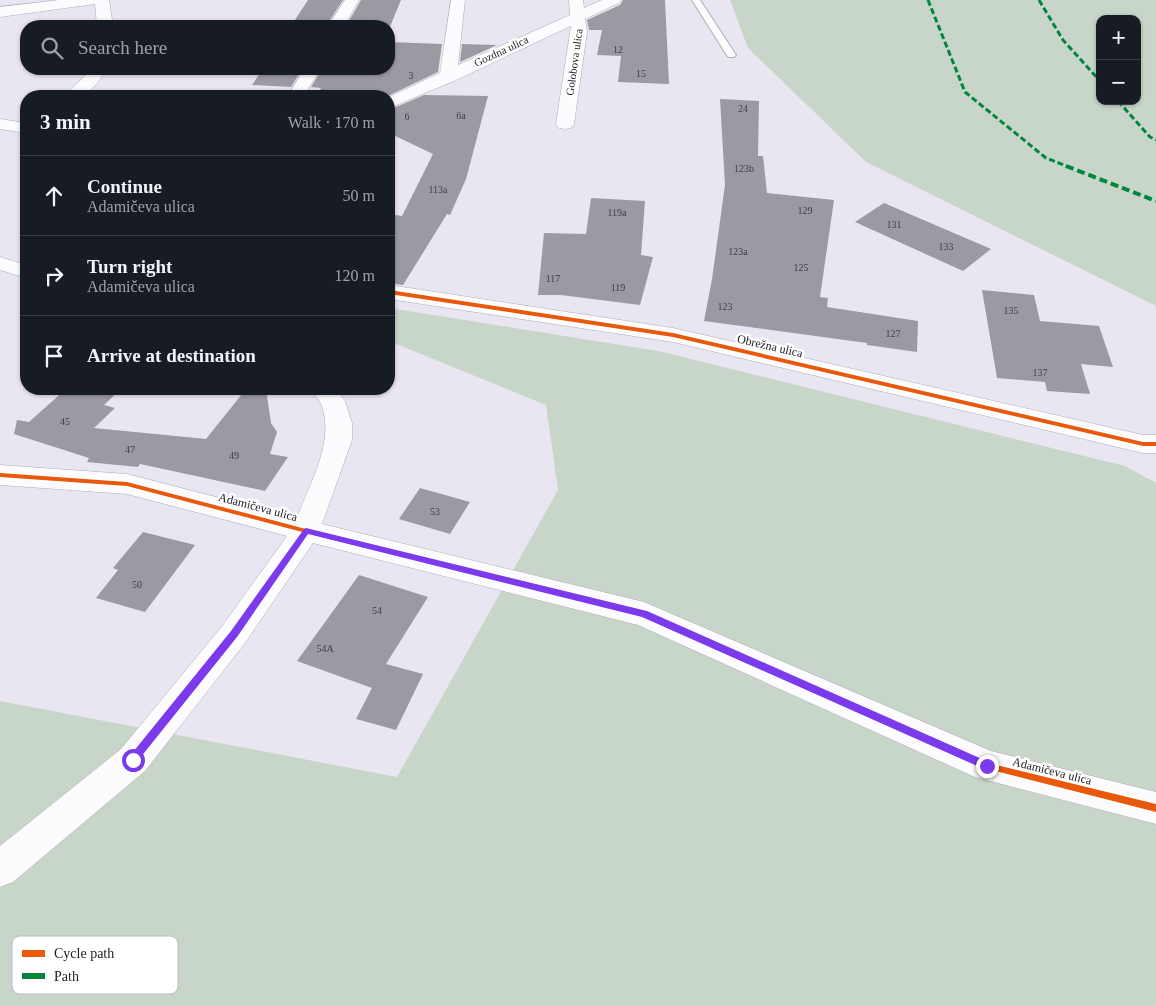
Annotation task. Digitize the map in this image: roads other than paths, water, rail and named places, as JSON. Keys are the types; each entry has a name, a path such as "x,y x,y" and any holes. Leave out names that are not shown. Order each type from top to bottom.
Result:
{"street":[{"path":"0,12 94,0"},
{"path":"102,0 104,20"},
{"path":"340,20 352,0"},
{"path":"448,77 458,0"},
{"name":"Gozdna ulica","path":"395,100 448,77 577,7 614,0"},
{"name":"Golobova ulica","path":"565,124 579,32 577,7"},
{"path":"79,90 94,75"},
{"path":"300,90 308,75"},
{"path":"0,124 20,127"},
{"path":"0,255 20,257"},
{"path":"0,263 20,270"},
{"name":"Obrežna ulica","path":"395,293 673,335 1152,447"},
{"name":"Adamičeva ulica","path":"0,869 133,760 234,634 306,531 340,440 339,423 333,401 328,395"},
{"name":"Adamičeva ulica","path":"0,475 127,484 306,531 644,614 987,766 1156,808"}],"lane":[{"path":"696,0 731,55"}]}
